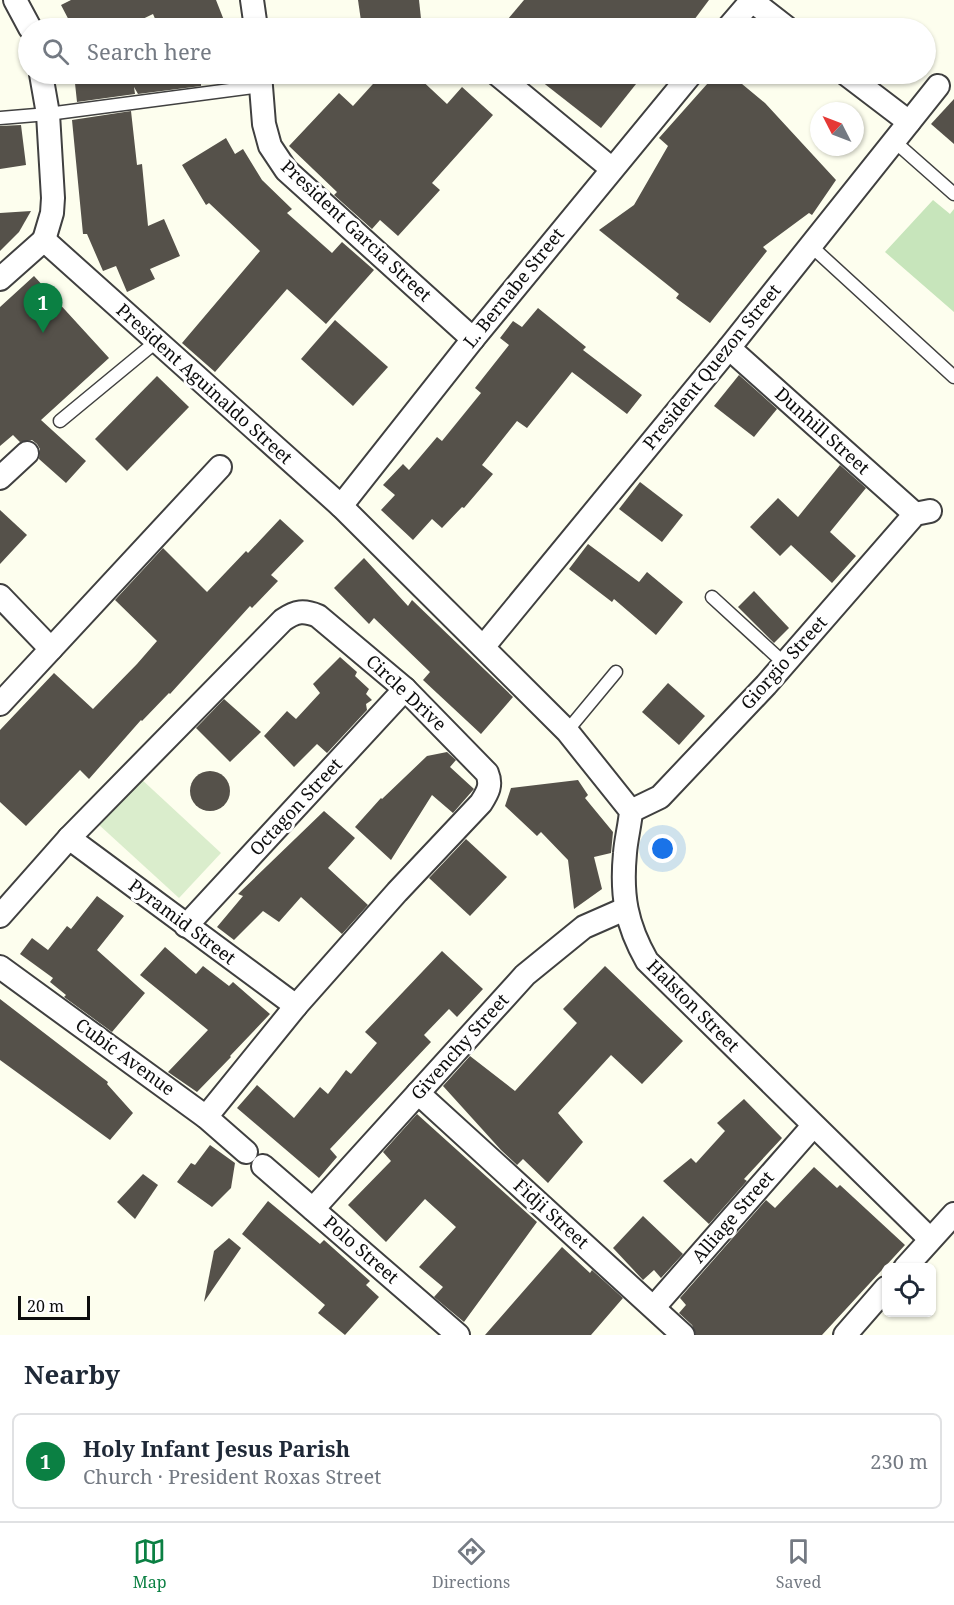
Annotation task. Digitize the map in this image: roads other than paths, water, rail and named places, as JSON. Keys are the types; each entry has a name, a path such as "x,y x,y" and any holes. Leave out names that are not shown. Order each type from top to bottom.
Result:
{"street":[{"path":"15,0 25,18"},
{"path":"252,0 255,18"},
{"path":"736,18 751,0 774,18"},
{"path":"0,279 44,240 52,213 48,114 43,84"},
{"name":"President Garcia Street","path":"260,84 264,124 270,146 286,170 473,339"},
{"path":"509,84 612,169"},
{"name":"L. Bernabe Street","path":"341,506 473,339 683,84"},
{"path":"859,84 909,122"},
{"name":"President Quezon Street","path":"484,646 729,348 938,86"},
{"name":"President Aguinaldo Street","path":"44,240 341,506 484,646"},
{"name":"Dunhill Street","path":"729,348 922,513"},
{"path":"0,478 27,453"},
{"path":"0,704 220,467"},
{"name":"Giorgio Street","path":"631,811 660,797 922,513"},
{"path":"0,596 51,649"},
{"name":"Circle Drive","path":"0,916 69,838 283,620 293,613 305,611 318,616 405,689 487,773 491,782 488,792 482,803 397,892 296,1006 206,1117"},
{"path":"484,646 567,731 631,811"},
{"name":"Octagon Street","path":"186,926 405,689"},
{"name":"Halston Street","path":"631,811 625,850 623,891 625,909 635,940 647,961 930,1239"},
{"name":"Pyramid Street","path":"69,838 296,1006"},
{"name":"Givenchy Street","path":"313,1209 525,975 584,927 625,909"},
{"name":"Cubic Avenue","path":"0,966 206,1117 255,1159"},
{"name":"Fidji Street","path":"418,1093 683,1335"},
{"name":"Alliage Street","path":"654,1307 813,1126"},
{"name":"Polo Street","path":"255,1159 458,1335"},
{"path":"909,1263 954,1214"},
{"path":"845,1335 882,1293"}],"lane":[{"path":"0,118 48,114 235,84"},
{"path":"894,141 954,194"},
{"path":"811,246 954,377"},
{"path":"60,421 157,341"},
{"path":"712,597 785,664"},
{"path":"567,731 616,672"}],"place":[{"name":"Holy Infant Jesus Parish","path":"43,333"}]}
